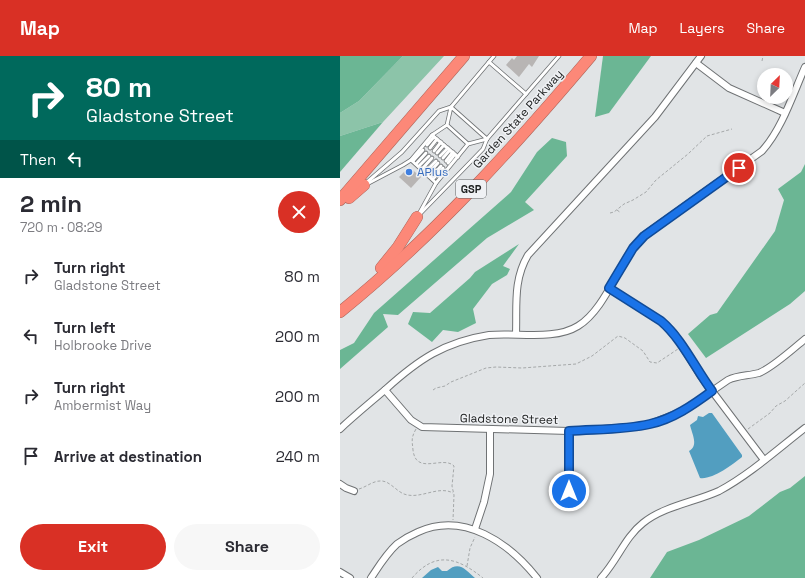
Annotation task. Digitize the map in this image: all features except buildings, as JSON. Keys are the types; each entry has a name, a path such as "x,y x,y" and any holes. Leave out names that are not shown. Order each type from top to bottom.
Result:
{"highway":[{"path":"340,200 464,56"},
{"name":"Garden State Parkway","path":"340,311 362,294 452,209 510,148 591,56"},
{"path":"340,206 364,185"},
{"path":"340,311 350,298 390,258 417,217"}],"street":[{"path":"516,334 518,278 520,269 528,255 655,117 701,56"},
{"path":"696,63 729,88 785,113"},
{"path":"340,429 416,363 440,350 472,338 490,335 558,333 578,326 594,311 633,248 644,236 762,151 773,136 785,113 805,67"},
{"path":"609,288 661,321 674,333 700,375 764,460"},
{"name":"Gladstone Street","path":"418,425 430,428 569,431 633,427 650,424 683,411 736,376 759,373 768,368 805,339"},
{"path":"385,390 411,420 418,425"},
{"path":"601,578 633,533 644,522 658,514 707,496 732,484 805,428"},
{"path":"476,530 490,474 490,429"},
{"path":"569,431 569,491"},
{"path":"340,484 354,490"},
{"path":"371,578 391,550 410,536 432,527 452,525 476,530 501,544 530,569 537,578"},
{"path":"340,572 350,578"}],"lane":[{"path":"413,161 447,125 451,107 494,56"},
{"path":"417,217 483,149 488,139 559,56"},
{"path":"489,62 526,94"},
{"path":"451,107 488,139"},
{"path":"364,185 402,152 439,111 451,107"},
{"path":"447,125 468,144"},
{"path":"435,137 453,152"},
{"path":"429,146 435,137"},
{"path":"453,152 444,160 453,152 468,144 488,139"},
{"path":"435,152 442,143"},
{"path":"364,185 413,161 424,151"},
{"path":"417,217 453,152"},
{"path":"426,173 431,157"},
{"path":"413,161 436,183"},
{"path":"426,173 440,165 426,173"}],"path":[{"path":"762,61 763,56"},
{"path":"610,214 624,204 634,200 646,192 656,180 688,154 707,136 732,128"},
{"path":"617,210 621,213"},
{"path":"434,390 486,368 522,368 576,364 592,356 618,336 625,338 643,351 650,362 654,364 682,346"},
{"path":"743,432 770,413 776,406 785,401 805,383"},
{"path":"418,425 411,438 415,457 422,463 453,464 454,469 452,486 454,493 452,525"},
{"path":"354,490 382,480 405,494 417,495 436,491 448,491 454,493"},
{"path":"468,566 470,548 476,530"},
{"path":"412,578 421,569 438,560 452,560 468,566 483,578"}],"green space":[{"path":"340,56 403,56 359,101 340,113"},
{"path":"403,56 444,56 383,122 340,136 340,113 359,101"},
{"path":"603,56 651,56 609,113 595,117"},
{"path":"383,122 340,172 340,136"},
{"path":"552,138 566,142 567,156 525,202 534,210 487,238 398,315 383,314 388,327 340,369 340,350 354,343 374,313 511,192 537,152"},
{"path":"805,164 805,291 790,304 706,358 688,334 710,315 717,313 775,231 784,200 778,189 801,172"},
{"path":"519,244 503,266 510,269 507,275 492,284 473,309 476,323 458,332 443,330 432,342 408,324 413,312 430,313 475,272"},
{"path":"805,476 805,578 650,578 667,552 699,540 749,516 780,492 790,488"}],"water":[{"path":"709,413 712,413 742,457 727,468 710,477 700,478 689,451 694,446 690,425 697,420 698,416 703,417"},
{"path":"455,566 459,566 475,578 422,578 431,570 438,567 442,571 447,571"}],"place":[{"name":"APlus","path":"409,172"}],"route":[{"path":"569,491 569,431 633,427 650,424 669,418 683,411 712,391 669,327 609,288 633,248 650,230 739,168"}]}
